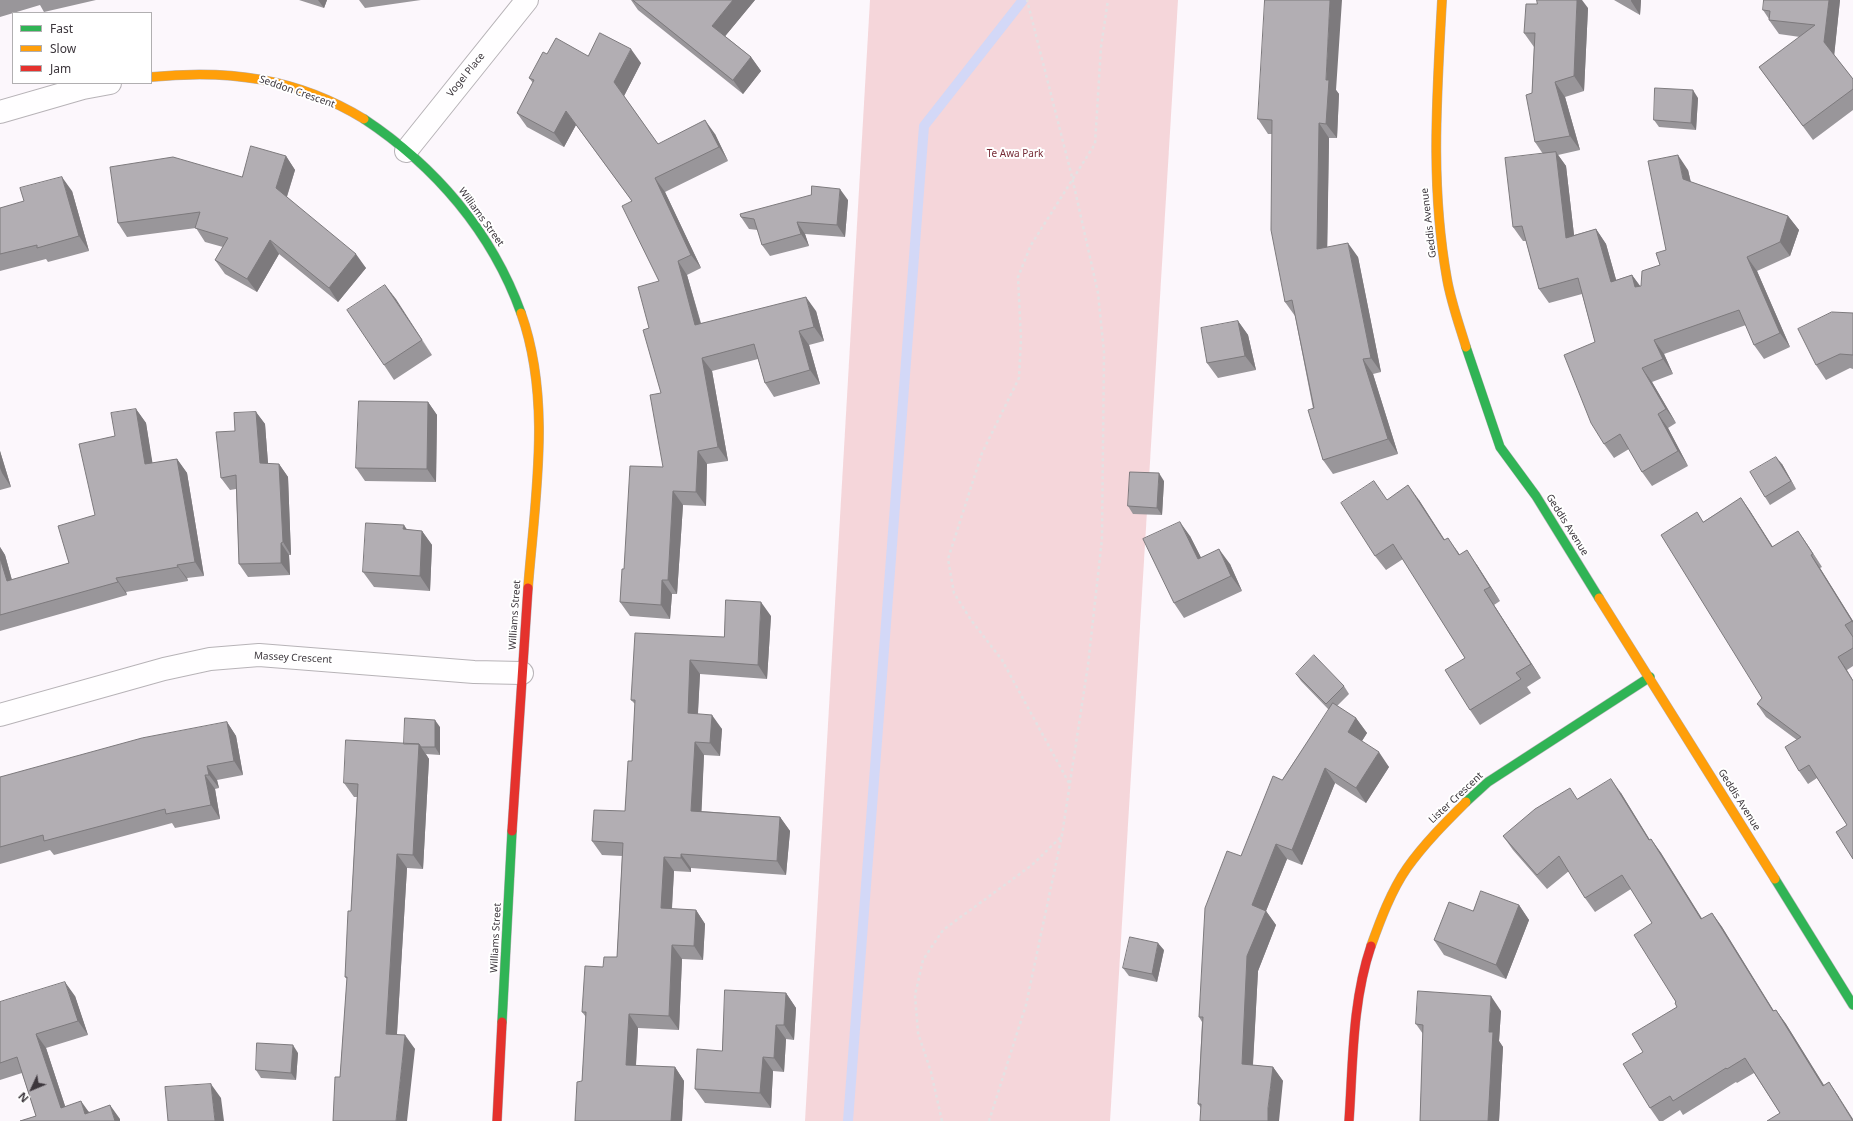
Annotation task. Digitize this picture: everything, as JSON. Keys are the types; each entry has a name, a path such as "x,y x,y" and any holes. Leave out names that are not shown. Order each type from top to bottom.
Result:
{"street":[{"name":"Vogel Place","path":"406,151 526,0"},
{"name":"Geddis Avenue","path":"1442,0 1436,126 1436,192 1447,280 1469,359 1500,447 1536,496 1853,1005"},
{"name":"Seddon Crescent","path":"152,77 214,73 260,78 306,93 352,111 406,151"},
{"path":"0,112 83,88 105,84"},
{"name":"Williams Street","path":"406,151 438,180 464,209 489,244 505,273 522,315 530,345 537,390 539,442 513,802 497,1121"},
{"name":"Massey Crescent","path":"0,715 164,669 210,659 259,655 474,672 522,673"},
{"name":"Lister Crescent","path":"1349,1121 1357,1009 1366,962 1382,916 1406,870 1442,825 1488,782 1650,677"}],"path":[{"path":"988,1121 1026,1005 1062,836 1088,665 1102,539 1104,352 1098,293 1072,178 1027,0"},
{"path":"1070,783 1002,660 971,620 954,593 948,559 982,453 1019,378 1021,339 1018,277 1032,245 1072,178 1095,144 1101,47 1108,0"},
{"path":"942,1121 931,1072 918,1033 915,995 923,960 943,930 1032,865 1062,836"}],"green space":[{"name":"Te Awa Park","path":"870,0 1178,0 1110,1121 805,1121"}],"building":[{"path":"633,0 733,0 712,26 751,57 733,80"},
{"path":"1265,0 1330,0 1326,80 1329,80 1326,124 1319,123 1317,249 1348,243 1371,358 1363,359 1388,439 1323,460 1308,410 1314,408 1292,300 1285,302 1271,230 1272,120 1258,119"},
{"path":"1537,0 1577,0 1574,76 1555,82 1570,136 1535,142 1526,95 1532,93 1535,33 1524,33 1526,4 1537,4"},
{"path":"1764,0 1829,0 1824,42 1853,79 1853,89 1803,126 1759,67 1815,25 1769,20 1770,11 1763,10"},
{"path":"600,33 631,49 614,82 658,144 705,120 719,147 655,178 691,255 678,261 695,325 806,297 814,327 799,331 810,370 765,383 754,344 702,358 718,447 698,451 696,492 673,491 668,580 662,580 661,605 620,602 622,569 624,569 630,466 663,467 650,395 661,393 643,330 649,328 638,287 659,281 622,206 632,201 566,111 554,133 517,113 534,80 529,78 543,52 547,54 556,38 588,56"},
{"path":"1655,88 1693,90 1691,123 1654,120"},
{"path":"251,146 286,156 276,188 356,254 329,288 270,240 247,279 215,260 228,238 195,228 200,212 118,223 110,167 173,157 242,177"},
{"path":"1556,152 1566,238 1596,229 1611,282 1632,275 1635,287 1641,286 1642,271 1660,265 1656,253 1666,250 1648,161 1678,155 1683,179 1788,216 1780,242 1747,257 1780,333 1754,345 1739,310 1654,340 1663,359 1642,368 1666,409 1658,414 1678,451 1642,472 1620,434 1604,444 1591,423 1564,355 1595,342 1578,278 1539,289 1522,226 1513,227 1505,158"},
{"path":"62,177 79,236 37,248 37,245 0,254 0,208 24,201 20,188"},
{"path":"812,186 840,189 837,225 797,222 801,234 762,245 754,219 741,217 740,214 811,195"},
{"path":"385,285 422,340 384,365 347,310"},
{"path":"1832,312 1853,313 1853,355 1840,354 1816,365 1798,329"},
{"path":"1238,321 1245,356 1207,363 1201,328"},
{"path":"359,401 428,402 427,469 356,468"},
{"path":"136,409 145,464 177,459 195,562 177,565 178,567 116,578 118,582 0,615 0,558 7,581 69,563 58,526 95,515 79,444 115,436 111,413"},
{"path":"256,412 260,463 279,464 283,542 281,543 281,563 239,564 236,475 221,478 216,432 235,431 234,413"},
{"path":"1776,457 1791,481 1765,497 1750,472"},
{"path":"1130,472 1159,473 1157,508 1128,506"},
{"path":"1374,481 1387,500 1408,485 1444,540 1448,538 1459,555 1467,550 1490,587 1484,590 1531,664 1516,673 1521,679 1470,710 1445,670 1465,658 1393,544 1375,556 1341,503"},
{"path":"1741,498 1772,547 1798,531 1813,554 1811,555 1852,621 1845,625 1853,637 1853,648 1838,657 1853,681 1853,859 1836,832 1847,825 1809,765 1799,771 1785,747 1801,737 1757,704 1762,698 1661,535 1697,512 1703,522"},
{"path":"1180,522 1198,559 1219,549 1231,576 1174,603 1143,539"},
{"path":"366,523 404,525 403,529 422,531 420,576 363,572"},
{"path":"726,600 761,602 758,665 690,660 688,713 712,715 710,743 695,742 691,811 780,817 777,861 681,854 681,858 664,857 661,908 696,910 694,946 672,945 669,1016 629,1014 626,1065 675,1067 671,1121 575,1121 577,1082 582,1081 586,1012 582,1012 585,966 603,967 604,957 617,957 623,843 592,841 594,810 625,811 628,761 632,761 635,700 631,700 635,633 724,637"},
{"path":"1314,655 1344,686 1326,704 1296,674"},
{"path":"1333,703 1356,718 1348,732 1379,752 1356,788 1325,768 1292,850 1276,844 1252,905 1266,911 1247,956 1242,1064 1273,1067 1268,1121 1200,1121 1201,1104 1198,1104 1203,1017 1199,1017 1205,908 1227,851 1241,856 1273,776 1282,780"},
{"path":"405,718 435,720 435,747 421,747 419,744 404,744"},
{"path":"227,722 234,761 207,766 209,775 205,775 211,805 166,814 165,809 44,841 43,835 0,847 0,777 142,738"},
{"path":"346,740 419,744 413,855 397,854 386,1034 405,1035 396,1121 333,1121 335,1077 340,1077 347,977 345,977 348,911 351,911 358,784 344,783"},
{"path":"1611,779 1649,840 1651,839 1701,919 1712,913 1773,1011 1776,1010 1823,1086 1829,1082 1853,1121 1767,1121 1780,1113 1745,1058 1673,1101 1670,1096 1650,1108 1623,1064 1643,1052 1632,1034 1677,1007 1676,1002 1634,935 1652,923 1622,875 1585,898 1559,856 1537,875 1503,836 1535,809 1570,788 1577,799"},
{"path":"1481,891 1519,905 1496,965 1434,940 1449,902 1473,911"},
{"path":"1130,937 1158,943 1152,974 1123,968"},
{"path":"65,982 78,1021 36,1034 61,1108 81,1101 85,1114 110,1105 115,1121 20,1121 36,1116 17,1057 0,1063 0,1002"},
{"path":"725,990 786,993 784,1025 776,1025 774,1058 763,1057 760,1093 695,1089 697,1049 722,1051"},
{"path":"1418,991 1491,996 1489,1032 1493,1032 1488,1121 1420,1121 1423,1025 1416,1024"},
{"path":"257,1043 293,1045 291,1073 256,1070"},
{"path":"211,1084 215,1121 168,1121 165,1087"}],"waterway":[{"path":"848,1121 924,126 1023,0"}],"traffic: fast":[{"path":"364,119 414,158 458,203 477,228 494,255 509,283 521,313"},
{"path":"1466,347 1500,447 1536,496 1599,598"},
{"path":"1466,802 1488,782 1650,677"},
{"path":"502,1022 512,831"},
{"path":"1775,879 1853,1005"}],"traffic: slow":[{"path":"1442,0 1436,140 1438,209 1447,279 1455,313 1466,347"},
{"path":"152,77 207,74 261,80 313,94 339,105 364,119"},
{"path":"521,313 530,346 536,380 539,415 537,484 528,588"},
{"path":"1599,598 1775,879"},
{"path":"1371,946 1382,916 1401,877 1428,842 1466,802"}],"traffic: jam":[{"path":"512,831 528,588"},
{"path":"1349,1121 1354,1033 1360,989 1371,946"},
{"path":"497,1121 502,1022"}]}
